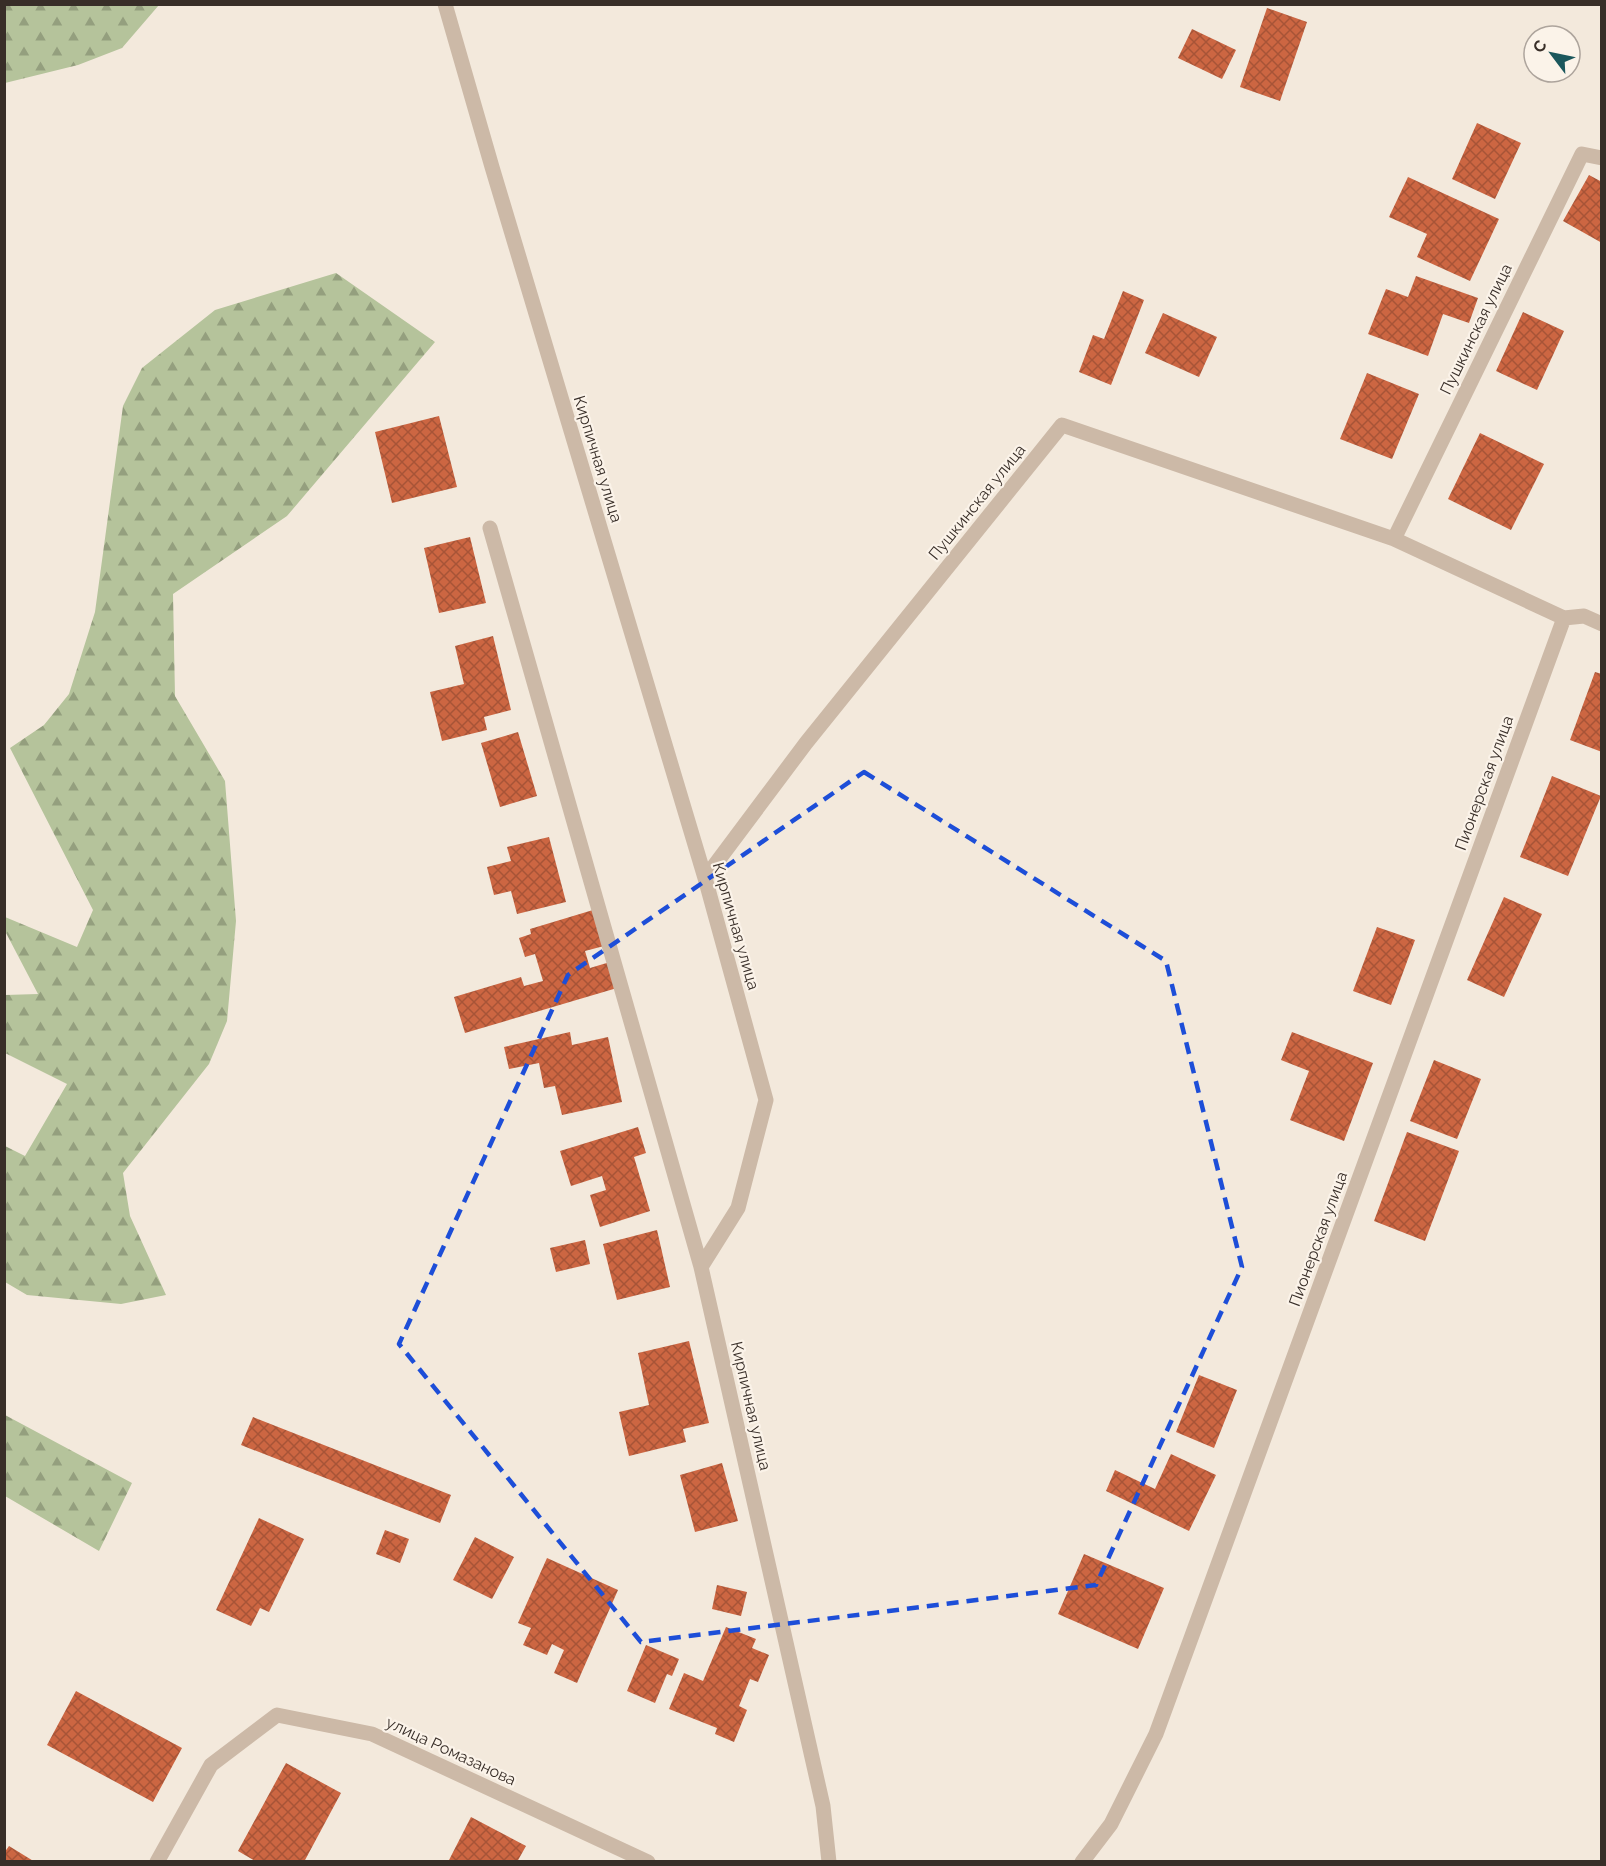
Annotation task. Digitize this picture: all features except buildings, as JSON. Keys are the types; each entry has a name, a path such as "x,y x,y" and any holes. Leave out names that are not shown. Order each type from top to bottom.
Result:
{"street":[{"name":"Кирпичная улица","path":"445,4 705,878 766,1100 738,1208 701,1267 823,1806 829,1862"},
{"name":"Пушкинская улица","path":"1394,538 1582,154 1602,158"},
{"name":"Пушкинская улица","path":"705,878 806,743 1062,425 1394,538 1564,618 1584,616 1602,624"},
{"path":"490,528 701,1267"},
{"name":"Пионерская улица","path":"1082,1862 1111,1824 1156,1734 1564,618"},
{"name":"улица Ромазанова","path":"157,1862 211,1765 276,1714 372,1734 648,1862"}],"highlighted area":[{"path":"864,772 1166,961 1242,1267 1096,1585 641,1642 399,1344 568,975"}],"green space":[{"path":"4,5 159,5 122,48 78,65 5,83"},
{"path":"336,273 435,342 287,516 173,594 175,696 225,781 236,921 227,1021 209,1064 123,1173 130,1216 166,1295 121,1304 27,1295 5,1282 5,1146 25,1156 67,1084 5,1053 5,995 38,994 5,931 5,917 77,947 93,910 10,748 44,725 69,694 95,612 123,406 142,368 215,310"},
{"path":"5,1415 132,1483 99,1551 5,1496"}]}
